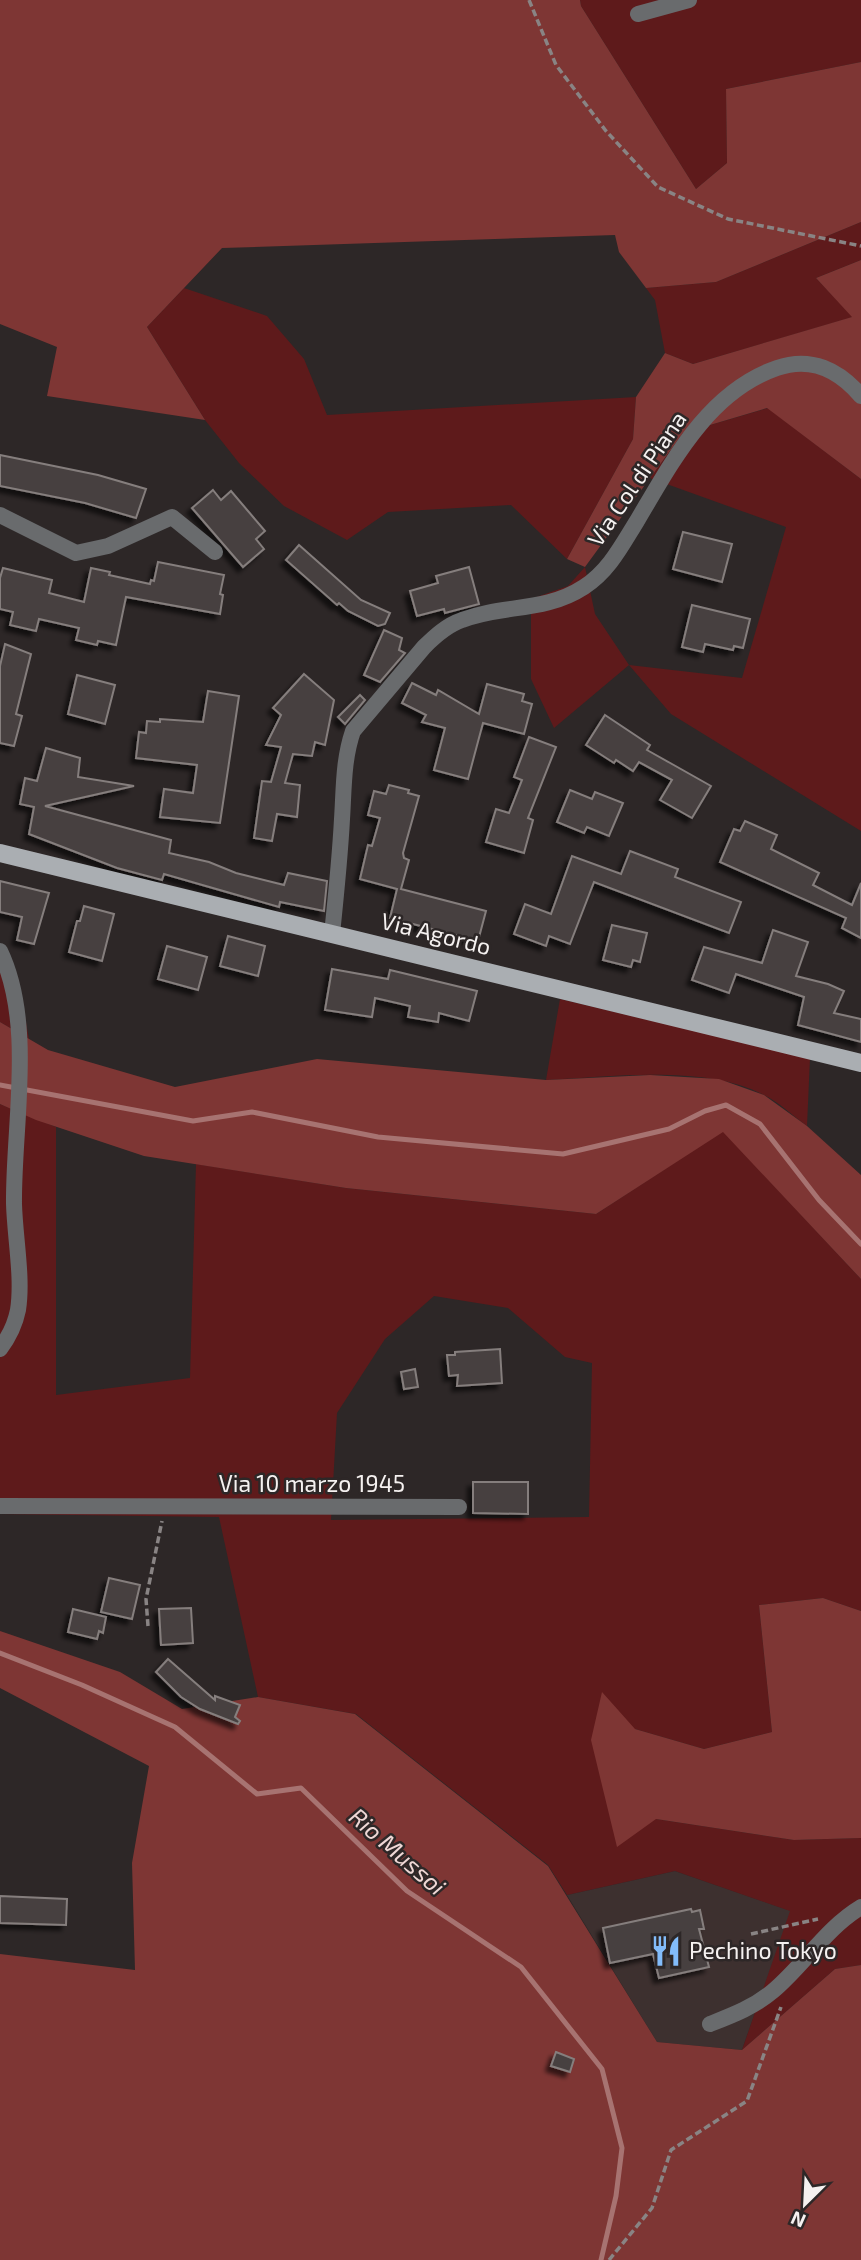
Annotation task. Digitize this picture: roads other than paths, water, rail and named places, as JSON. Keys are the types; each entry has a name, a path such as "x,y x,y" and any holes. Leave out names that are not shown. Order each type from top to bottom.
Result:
{"main road":[{"name":"Via Agordo","path":"0,853 861,1063"}],"street":[{"path":"638,14 689,0"},
{"name":"Via Col di Piana","path":"332,934 341,844 344,769 349,742 353,731 433,637 464,619 556,601 584,587 599,575 615,556 693,433 721,402 756,376 786,364 821,365 844,378 861,396"},
{"path":"0,515 76,553 108,546 172,517 215,552"},
{"path":"0,951 7,965 16,1002 20,1079 14,1202 19,1300 13,1328 0,1349"},
{"name":"Via 10 marzo 1945","path":"0,1506 459,1507"},
{"path":"710,2024 755,2005 776,1989 854,1912"}],"waterway":[{"path":"0,1085 193,1121 252,1112 378,1137 563,1154 669,1129 705,1111 726,1105 760,1124 819,1200 861,1244"},
{"name":"Rio Mussoi","path":"0,1653 82,1685 175,1727 257,1794 301,1788 407,1891 521,1967 602,2069 622,2148 616,2196 601,2260"}],"place":[{"name":"Pechino Tokyo","path":"666,1951"}]}
